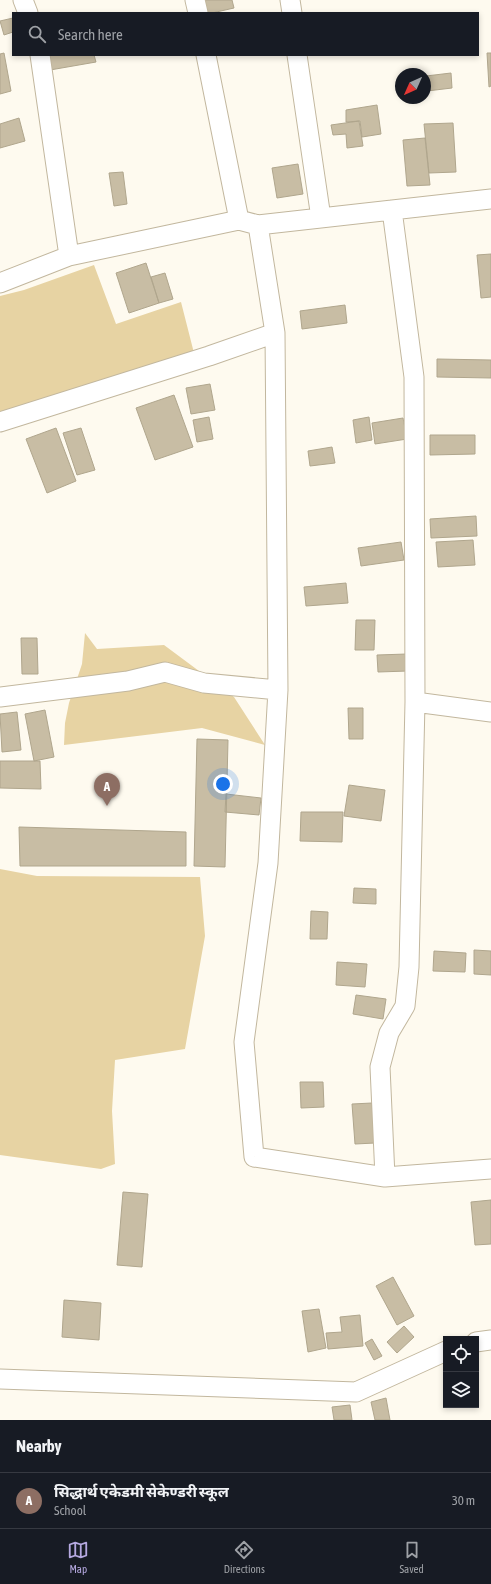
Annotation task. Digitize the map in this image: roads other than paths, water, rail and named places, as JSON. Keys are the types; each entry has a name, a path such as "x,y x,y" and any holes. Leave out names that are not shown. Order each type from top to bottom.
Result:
{"street":[{"path":"23,0 28,12"},
{"path":"195,0 198,12"},
{"path":"290,0 292,12"},
{"path":"40,56 69,256"},
{"path":"206,56 239,220"},
{"path":"297,56 321,218"},
{"path":"0,283 69,256 239,220 258,225 491,199"},
{"path":"385,1177 380,1067 389,1033 405,1006 409,967 416,702 414,377 392,210"},
{"path":"258,225 275,333 278,690 268,863 244,1042 254,1156 385,1177 491,1169"},
{"path":"0,422 209,356 275,333"},
{"path":"0,697 128,681 165,672 204,683 278,690"},
{"path":"416,702 491,712"},
{"path":"479,1342 491,1340"},
{"path":"0,1379 356,1392 443,1352"}],"place":[{"name":"सिद्धार्थ एकेडमी सेकेण्डरी स्कूल","path":"107,806"}]}
